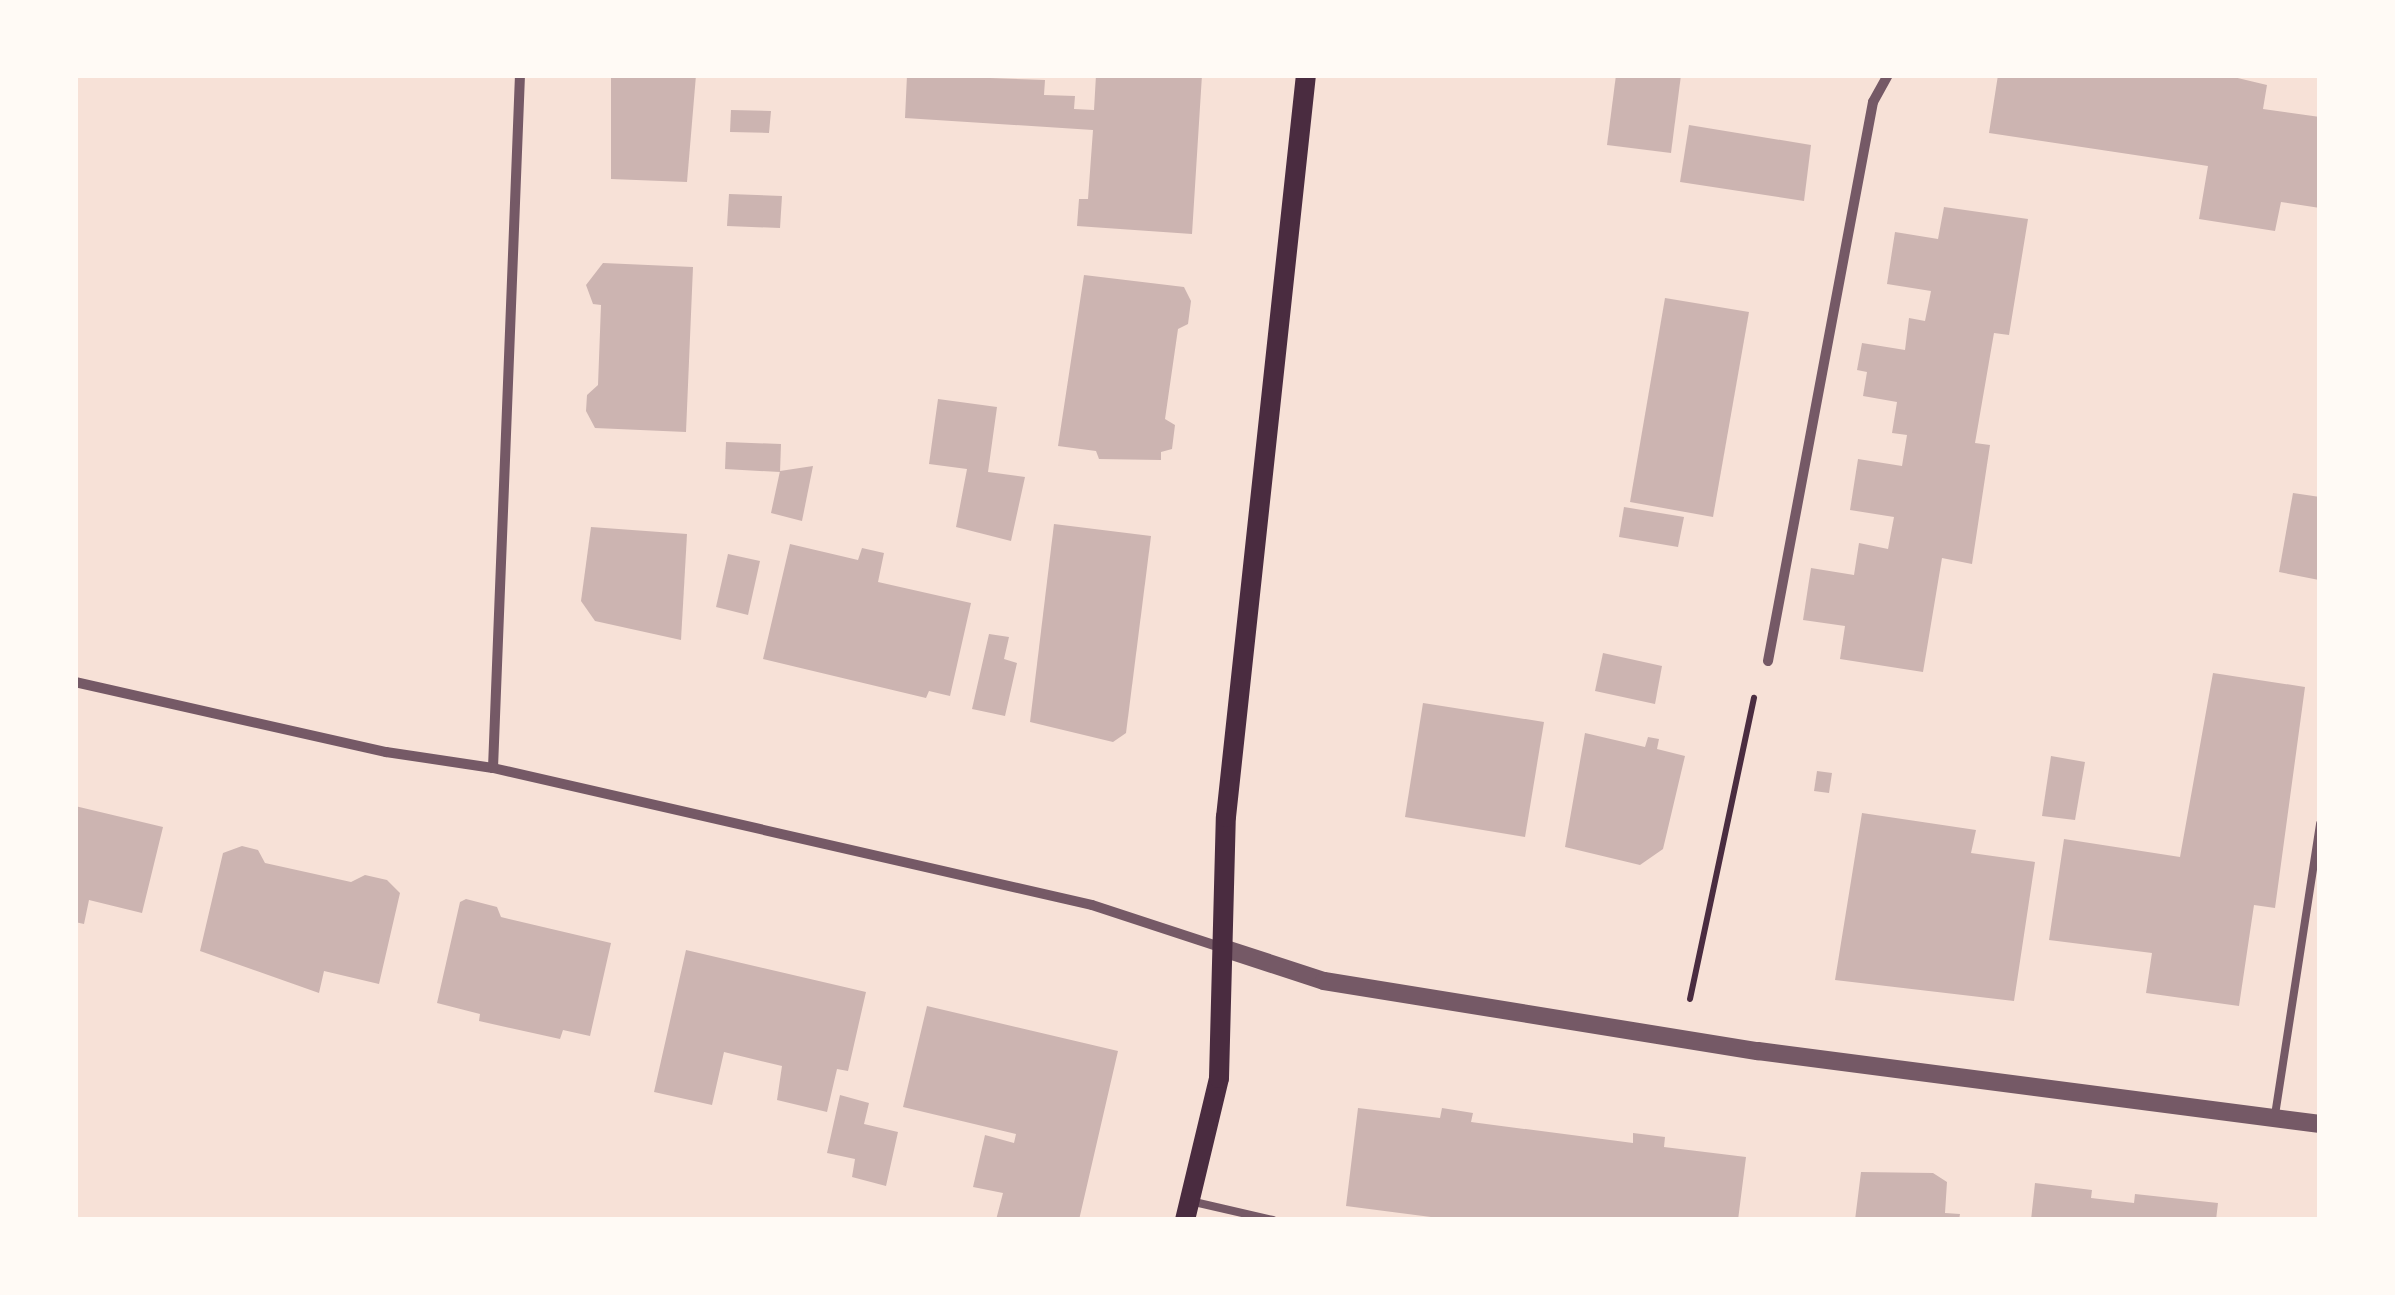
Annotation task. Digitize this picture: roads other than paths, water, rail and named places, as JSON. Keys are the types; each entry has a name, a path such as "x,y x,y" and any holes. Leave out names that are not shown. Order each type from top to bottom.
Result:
{"main road":[{"path":"1187,1210 1219,1078 1226,948 1226,817 1306,75"}],"street":[{"path":"492,768 520,75"},
{"path":"1768,662 1872,102 1888,75"},
{"path":"75,682 386,752 492,768 1092,905 1324,981 1681,1039 2320,1124"}],"lane":[{"path":"2274,1118 2320,823"},
{"path":"1187,1210 1273,1220"}]}
